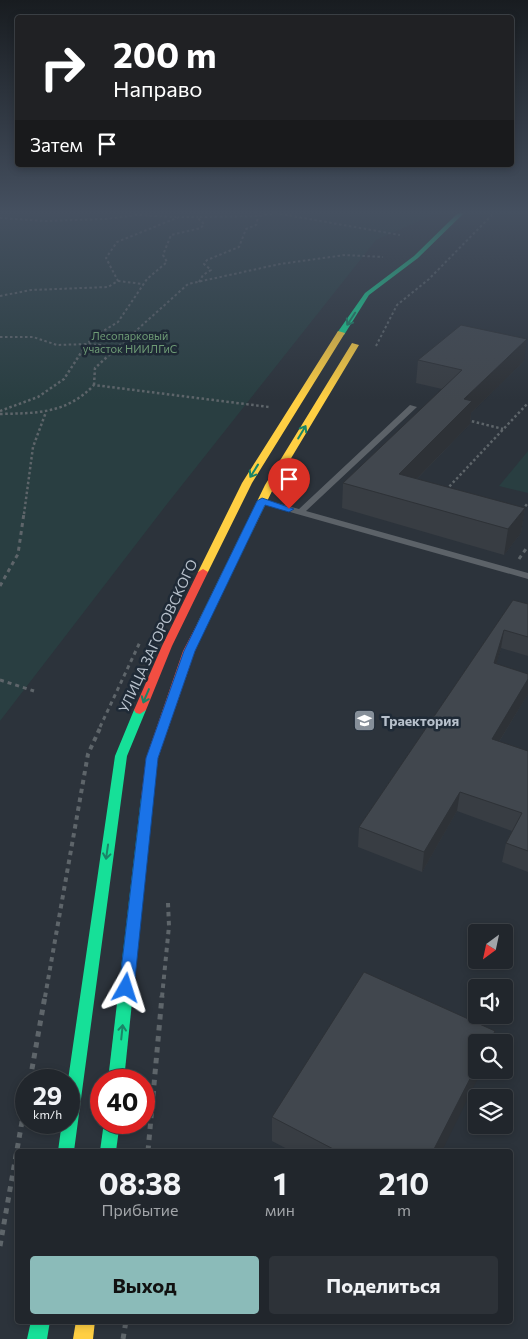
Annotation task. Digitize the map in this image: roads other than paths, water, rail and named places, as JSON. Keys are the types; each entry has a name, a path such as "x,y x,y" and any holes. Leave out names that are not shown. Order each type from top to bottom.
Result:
{"street":[{"name":"УЛИЦА ЗАГОРОВСКОГО","path":"66,1149 120,756 167,646 247,483 315,373 367,294 392,275"},
{"path":"117,1069 152,758 189,651 262,501 360,337"},
{"path":"108,1149 110,1134"},
{"path":"37,1339 40,1324"},
{"path":"83,1339 86,1324"}],"lane":[{"path":"300,512 413,407"},
{"path":"262,501 528,576"}],"place":[{"name":"Траектория","path":"365,721"}],"park label":[{"name":"Лесопарковый участок НИИЛГиС","path":"130,342"}]}
